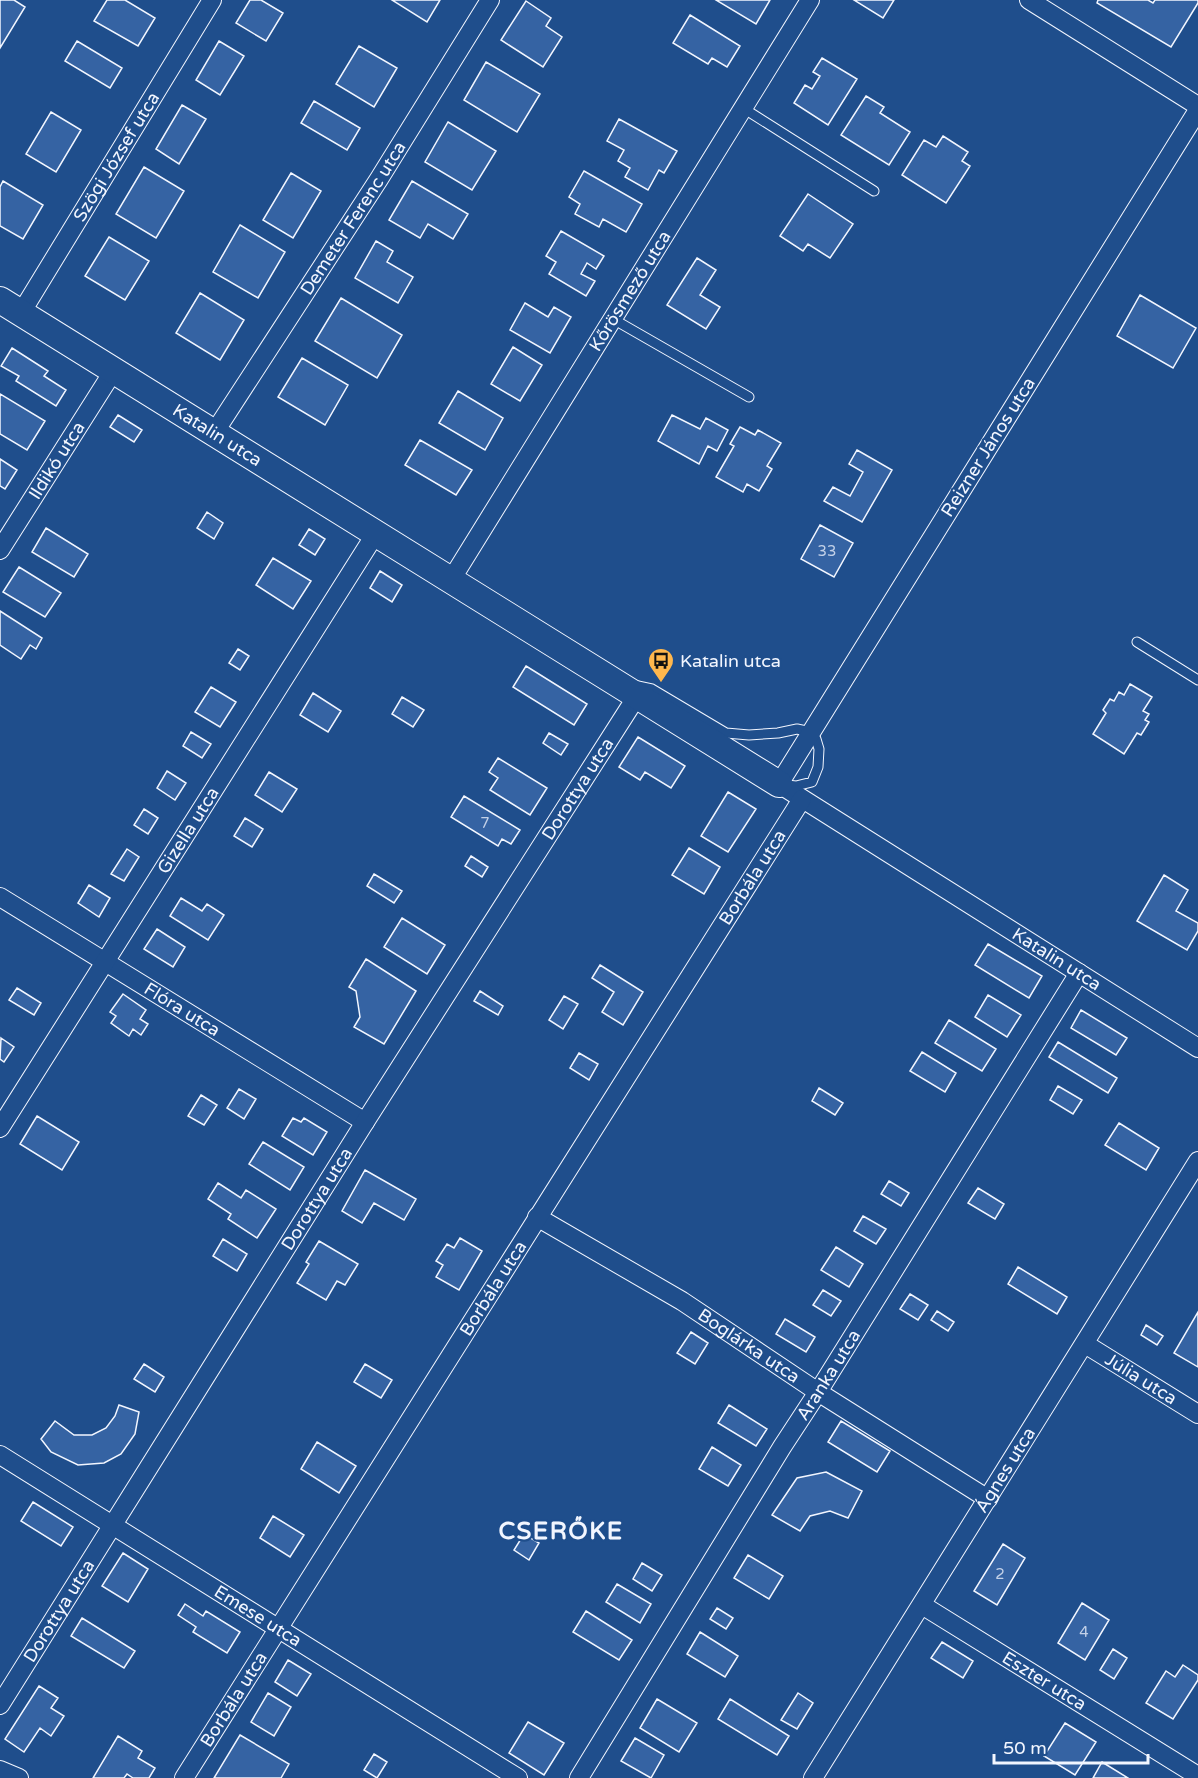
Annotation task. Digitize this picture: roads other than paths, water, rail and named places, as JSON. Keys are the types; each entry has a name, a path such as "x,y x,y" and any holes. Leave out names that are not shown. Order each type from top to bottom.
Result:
{"street":[{"name":"Szögi József utca","path":"10,306 212,0"},
{"name":"Demeter Ferenc utca","path":"214,433 379,178 490,0"},
{"name":"Kőrösmező utca","path":"451,580 810,0"},
{"path":"1029,0 1198,108"},
{"name":"Reizner János utca","path":"778,784 1198,108"},
{"name":"Katalin utca","path":"10,306 1198,1048"},
{"name":"Ildikó utca","path":"0,550 114,370"},
{"name":"Gizella utca","path":"0,1128 376,533"},
{"name":"Dorottya utca","path":"0,1705 365,1122 637,696"},
{"name":"Borbála utca","path":"184,1778 802,799"},
{"name":"Flóra utca","path":"0,897 365,1122"},
{"name":"Aranka utca","path":"579,1778 782,1447 1079,973"},
{"name":"Ágnes utca","path":"813,1778 1198,1161"},
{"name":"Boglárka utca","path":"537,1217 681,1301 818,1392 988,1499"},
{"name":"Júlia utca","path":"1085,1344 1198,1414"},
{"name":"Emese utca","path":"0,1455 518,1778"},
{"name":"Eszter utca","path":"922,1605 1198,1776"},
{"path":"0,1770 19,1778"}],"lane":[{"path":"743,108 874,190"},
{"path":"613,319 749,397"},
{"path":"1137,642 1198,680"},
{"path":"610,679 652,689 726,733 749,735 797,729 811,732 819,749 818,767 812,782 796,786 778,784"}],"place":[{"name":"Katalin utca","path":"661,684"}],"district":[{"name":"CSERŐKE","path":"561,1531"}]}
